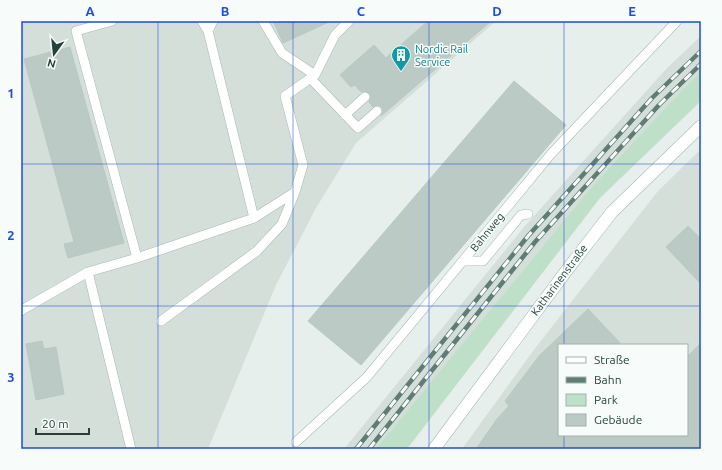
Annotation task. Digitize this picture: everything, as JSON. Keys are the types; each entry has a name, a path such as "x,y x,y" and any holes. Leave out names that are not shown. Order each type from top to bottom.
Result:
{"street":[{"name":"Katharinenstraße","path":"434,449 612,212 701,126"}],"lane":[{"path":"112,21 76,31 137,258"},
{"path":"202,21 208,32 254,218"},
{"path":"208,32 213,21"},
{"path":"263,21 282,53 312,76 358,128 377,111"},
{"path":"161,321 257,251 282,224 303,165 285,96 312,76 335,35 348,21"},
{"name":"Bahnweg","path":"296,442 367,377 551,154 677,21"},
{"path":"346,115 365,97"},
{"path":"21,312 27,306 88,272 137,258 254,218 294,192"},
{"path":"464,261 483,261 521,215 528,214"},
{"path":"88,272 131,449"}],"shaded area":[{"path":"21,21 496,21 356,143 316,208 276,285 208,449 21,449"},
{"path":"701,36 701,72 683,89 594,184 377,449 344,449 524,227 667,68"},
{"path":"701,149 701,449 462,449 533,351 658,191"}],"green space":[{"path":"701,72 701,101 600,198 407,449 376,449 594,184 683,89"}],"building":[{"path":"273,21 331,21 283,43"},
{"name":"Nordic Rail Service","path":"428,21 491,21 381,116 383,112 382,107 378,105 373,107 369,102 371,96 369,93 364,91 361,92 355,85 351,87 340,75 374,45 386,58"},
{"path":"70,47 124,243 68,258 64,244 74,242 24,59"},
{"path":"514,81 566,125 361,365 308,321"},
{"path":"688,226 701,239 701,284 666,247"},
{"path":"588,309 621,344 558,344 558,436 688,436 688,356 701,343 701,449 476,449 497,419 509,406 505,401 539,356"},
{"path":"42,341 44,349 56,347 64,394 36,400 26,344"}],"railway":[{"path":"356,449 528,236 652,98 701,51"},
{"path":"369,449 535,242 659,105 701,64"}],"place":[{"name":"Nordic Rail Service","path":"401,72"}]}
